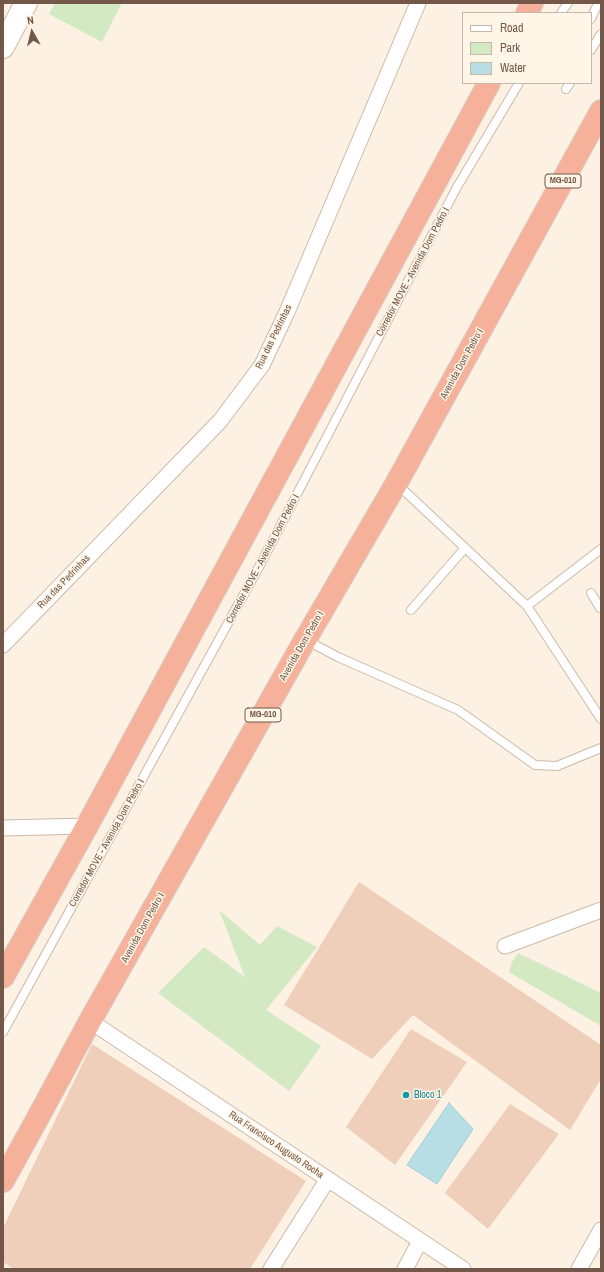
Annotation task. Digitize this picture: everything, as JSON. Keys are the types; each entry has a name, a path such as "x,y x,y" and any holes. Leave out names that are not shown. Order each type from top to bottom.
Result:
{"highway":[{"path":"528,12 532,3"},
{"path":"3,976 87,826 488,84"},
{"name":"Avenida Dom Pedro I","path":"3,1180 90,1021 305,640 396,484 601,111"}],"main road":[{"path":"3,47 26,3"}],"street":[{"name":"Rua das Pedrinhas","path":"3,645 220,421 262,365 287,312 418,3"},
{"path":"3,828 87,826"},
{"path":"504,946 601,910"},
{"name":"Rua Francisco Augusto Rocha","path":"90,1021 463,1269"},
{"path":"271,1269 328,1179"},
{"path":"579,1269 601,1230"},
{"path":"405,1269 420,1241"}],"lane":[{"path":"562,12 568,3"},
{"path":"592,48 601,34"},
{"name":"Corredor MOVE - Avenida Dom Pedro I","path":"3,1032 260,565 457,187 518,84"},
{"path":"396,484 527,606 601,719"},
{"path":"411,610 465,548"},
{"path":"527,606 601,549"},
{"path":"590,593 600,608 601,607"},
{"path":"305,640 338,657 458,710 535,764 556,766 601,748"}],"green space":[{"path":"55,3 122,3 102,42 49,14"},
{"path":"219,910 260,945 277,926 317,947 266,1010 321,1046 289,1091 158,993 204,947 245,977"},
{"path":"518,953 601,993 601,1026 509,972 512,962"}],"water":[{"path":"449,1103 473,1129 437,1184 407,1165"}],"building":[{"path":"359,882 601,1045 601,1079 570,1130 413,1015 372,1059 284,1005"},
{"name":"Bloco 1","path":"411,1029 467,1062 395,1165 346,1127"},
{"path":"92,1044 306,1181 250,1269 14,1269 3,1262 3,1228"},
{"path":"510,1104 559,1134 488,1229 445,1193"}],"place":[{"name":"Bloco 1","path":"406,1095"}]}
